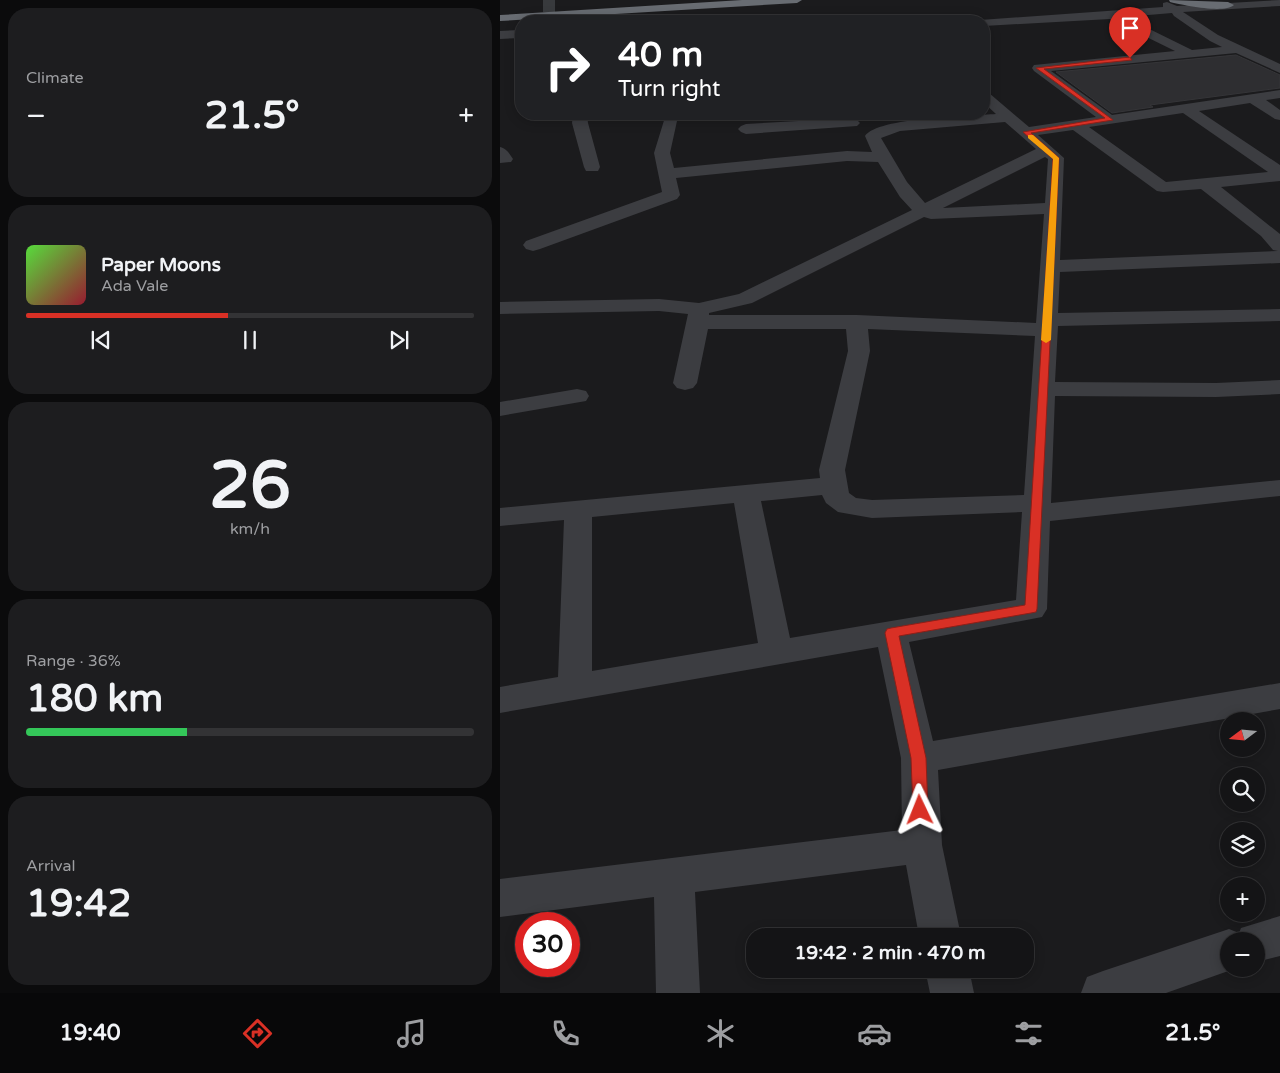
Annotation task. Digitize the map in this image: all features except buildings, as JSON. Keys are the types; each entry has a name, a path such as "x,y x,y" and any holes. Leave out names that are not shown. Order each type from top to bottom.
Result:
{"highway":[{"path":"500,11 670,0"},
{"path":"550,15 797,0"},
{"path":"1165,0 1175,4"},
{"path":"500,18 515,17"}],"street":[{"path":"1154,0 1175,4 1228,5 1280,3"},
{"path":"990,22 1112,15 1175,4"},
{"path":"1175,4 1178,14 1214,38 1280,69"},
{"path":"1112,15 1189,53"},
{"path":"500,35 515,34"},
{"path":"1110,120 1039,68 1238,49"},
{"path":"850,120 862,132 873,136 887,129 900,126 1076,125 1280,94"},
{"path":"1252,98 1280,116"},
{"path":"500,700 1031,609 1056,158 990,101"},
{"path":"1185,108 1280,175"},
{"path":"580,120 592,167"},
{"path":"533,245 552,240 671,195 662,153 670,120"},
{"path":"666,132 824,120"},
{"path":"1076,125 1163,187 1280,175"},
{"path":"873,136 874,143 910,200 923,211 931,214 1054,208"},
{"path":"699,316 745,299 1046,150"},
{"path":"667,174 848,156 884,157"},
{"path":"1205,183 1268,232 1280,246"},
{"path":"1050,266 1280,257"},
{"path":"500,308 659,304 699,316 857,322 1047,325 1280,315"},
{"path":"685,383 699,316"},
{"path":"857,322 859,351 832,470 836,497 848,506 872,509 1037,508 1280,488"},
{"path":"1043,389 1216,390 1280,387"},
{"path":"500,409 578,396"},
{"path":"500,517 834,485"},
{"path":"746,493 776,652"},
{"path":"575,687 578,510"},
{"path":"891,633 919,758 922,845 938,928"},
{"path":"919,758 1280,696"},
{"path":"500,898 922,845"},
{"path":"674,876 678,993"},
{"path":"1265,940 1280,936"},
{"path":"1102,993 1220,953"},
{"path":"949,978 952,993"}],"tunnel":[{"path":"549,0 549,15"}],"slow traffic":[{"path":"1031,136 1056,158 1046,340"}],"route":[{"path":"920,810 919,758 891,633 1031,609 1056,158 1026,132 1110,120 1039,68 1130,58"}]}
